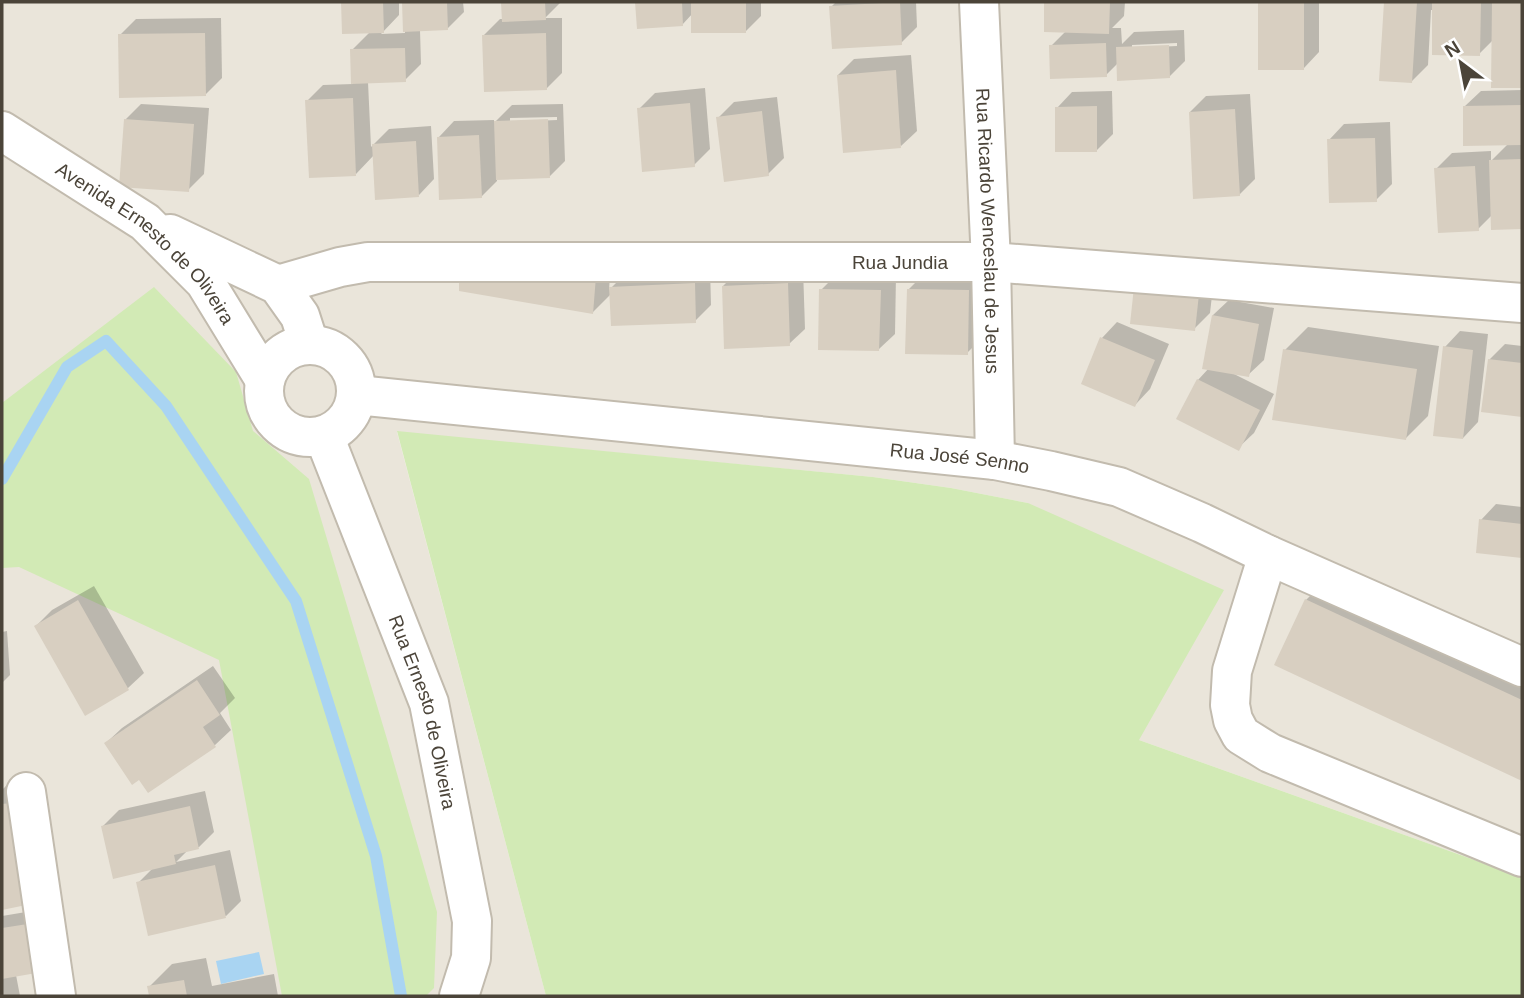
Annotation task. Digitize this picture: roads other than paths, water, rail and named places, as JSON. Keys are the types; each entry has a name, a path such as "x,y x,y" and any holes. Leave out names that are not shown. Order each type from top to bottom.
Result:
{"street":[{"name":"Rua Ricardo Wenceslau de Jesus","path":"979,2 991,262 995,460"},
{"name":"Avenida Ernesto de Oliveira","path":"2,131 145,222 205,282 265,380"},
{"path":"145,222 278,285 300,316 309,344"},
{"name":"Rua Jundia","path":"278,285 368,262 991,262 1522,303"},
{"path":"309,344 324,346 344,359 356,380 357,395 352,412 340,426 324,436 308,438 292,434 278,425 268,412 263,396 270,366 281,354 294,347 309,344"},
{"name":"Rua José Senno","path":"357,395 995,460 1051,471 1119,487 1522,667"},
{"name":"Rua Ernesto de Oliveira","path":"324,436 429,704 472,921 471,958 459,996"},
{"path":"1268,555 1232,671 1230,705 1233,720 1241,735 1270,753 1522,857"},
{"path":"26,792 56,996"}],"water":[{"path":"259,952 264,974 221,984 216,961"}],"waterway":[{"path":"2,479 67,367 106,341 166,406 296,601 376,856 401,996"}]}
